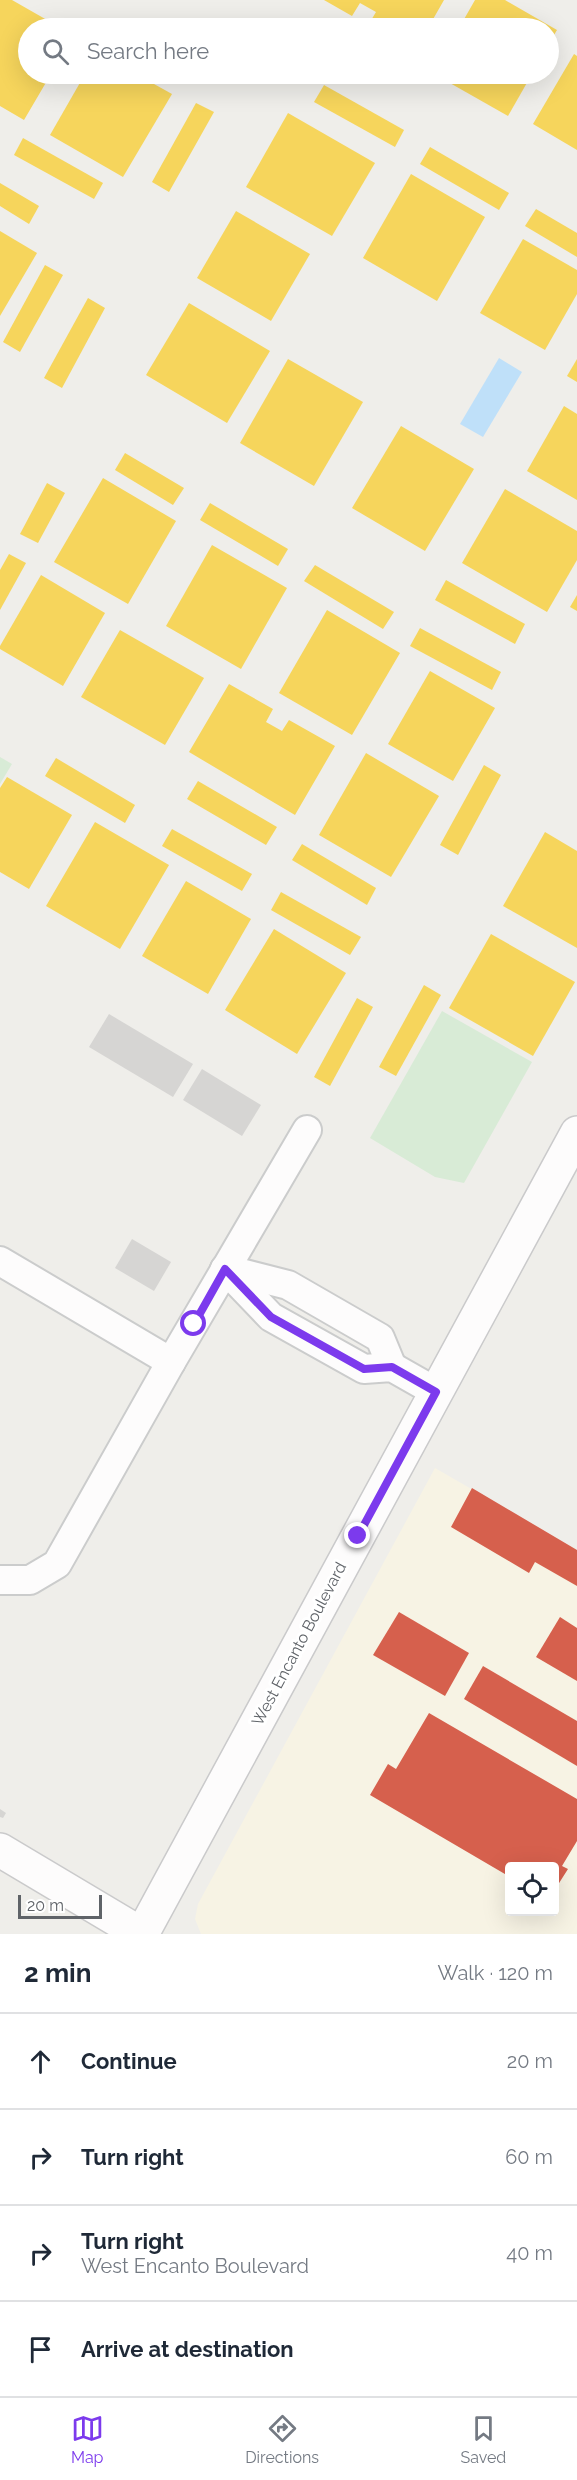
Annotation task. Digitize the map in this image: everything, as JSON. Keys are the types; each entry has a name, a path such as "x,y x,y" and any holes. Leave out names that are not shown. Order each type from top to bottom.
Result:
{"street":[{"path":"0,1580 30,1580 57,1564 171,1362 307,1130"},
{"name":"West Encanto Boulevard","path":"141,1934 577,1133"},
{"path":"0,1261 171,1362"},
{"path":"225,1269 288,1285 380,1338 392,1367"},
{"path":"225,1269 271,1317 364,1369 392,1367 436,1392"},
{"path":"318,1343 335,1313"},
{"path":"0,1850 141,1934"}],"shaded area":[{"path":"435,1468 577,1550 577,1934 201,1934 195,1919 198,1904"}],"green space":[{"path":"0,757 12,764 0,784"},
{"path":"442,1011 532,1062 464,1183 435,1177 370,1138"}],"water":[{"path":"499,358 522,372 483,437 460,424"}],"building: Homes":[{"path":"0,0 12,0 44,18 18,18 18,84 45,84 24,120 0,106"},
{"path":"324,0 444,0 434,18 372,18 376,12 360,3 352,16"},
{"path":"475,0 505,0 536,18 465,18"},
{"path":"574,54 577,56 577,150 533,124 556,84 559,84 559,80"},
{"path":"79,84 154,84 172,94 123,177 50,135"},
{"path":"452,84 526,84 508,116"},
{"path":"324,85 404,130 395,147 314,102"},
{"path":"196,103 214,112 169,192 152,182"},
{"path":"288,113 375,163 332,236 246,187"},
{"path":"23,138 103,183 94,199 14,155"},
{"path":"430,147 509,193 499,210 420,164"},
{"path":"411,174 485,217 437,301 363,258"},
{"path":"0,183 39,206 29,224 0,206"},
{"path":"536,209 577,233 577,257 525,226"},
{"path":"236,211 310,254 271,321 197,278"},
{"path":"0,231 37,253 0,316"},
{"path":"523,239 577,270 577,294 545,350 480,313"},
{"path":"45,265 63,275 20,352 3,342"},
{"path":"88,298 105,308 62,388 44,378"},
{"path":"189,303 270,351 227,423 146,375"},
{"path":"288,359 363,402 314,486 240,443"},
{"path":"577,359 577,382 567,376"},
{"path":"564,406 577,414 577,500 527,471"},
{"path":"401,426 474,469 425,551 352,508"},
{"path":"125,453 184,488 173,505 115,470"},
{"path":"103,478 176,521 128,604 54,562"},
{"path":"47,483 65,493 38,543 20,534"},
{"path":"505,489 577,531 577,560 547,612 462,563"},
{"path":"210,503 288,549 278,566 200,520"},
{"path":"212,545 287,588 241,669 166,626"},
{"path":"9,554 26,563 0,610 0,570"},
{"path":"315,565 394,612 383,629 304,581"},
{"path":"41,575 105,613 63,686 0,649"},
{"path":"446,580 525,624 515,644 435,600"},
{"path":"577,595 577,611 570,607"},
{"path":"327,610 400,653 352,735 279,693"},
{"path":"420,628 501,672 492,690 410,646"},
{"path":"120,630 204,678 165,745 81,697"},
{"path":"430,671 495,708 453,781 388,744"},
{"path":"229,684 273,709 266,722 282,731 289,720 335,746 295,815 189,752"},
{"path":"366,753 439,796 391,877 319,835"},
{"path":"56,758 135,805 125,823 45,776"},
{"path":"484,765 501,775 458,855 440,845"},
{"path":"7,777 72,815 29,889 0,872 0,788"},
{"path":"198,781 277,827 266,845 187,799"},
{"path":"95,822 169,865 120,949 46,906"},
{"path":"172,829 252,874 242,891 162,846"},
{"path":"545,832 577,851 577,948 503,906"},
{"path":"302,844 376,888 367,905 292,860"},
{"path":"186,881 251,919 208,994 142,956"},
{"path":"281,892 361,937 350,955 271,910"},
{"path":"274,929 346,973 297,1054 225,1010"},
{"path":"491,934 575,982 533,1056 449,1008"},
{"path":"424,985 441,995 396,1076 379,1067"},
{"path":"357,998 373,1007 330,1086 314,1077"}],"building: Shops":[{"path":"472,1488 577,1550 577,1586 535,1562 529,1573 451,1527"},
{"path":"399,1612 469,1653 445,1696 373,1655"},
{"path":"560,1617 577,1628 577,1681 536,1657"},
{"path":"483,1666 577,1721 577,1766 464,1699"},
{"path":"429,1713 577,1799 577,1841 562,1866 568,1869 559,1883 559,1862 505,1862 505,1874 370,1795 388,1764 396,1769"}],"building: Other":[{"path":"109,1014 193,1064 173,1097 89,1047"},
{"path":"202,1069 261,1105 242,1136 183,1100"},
{"path":"132,1239 171,1262 154,1291 115,1268"},
{"path":"0,1809 6,1813 3,1818 0,1817"}],"route":[{"path":"194,1324 225,1269 271,1317 364,1369 392,1367 436,1392 358,1536"}]}
